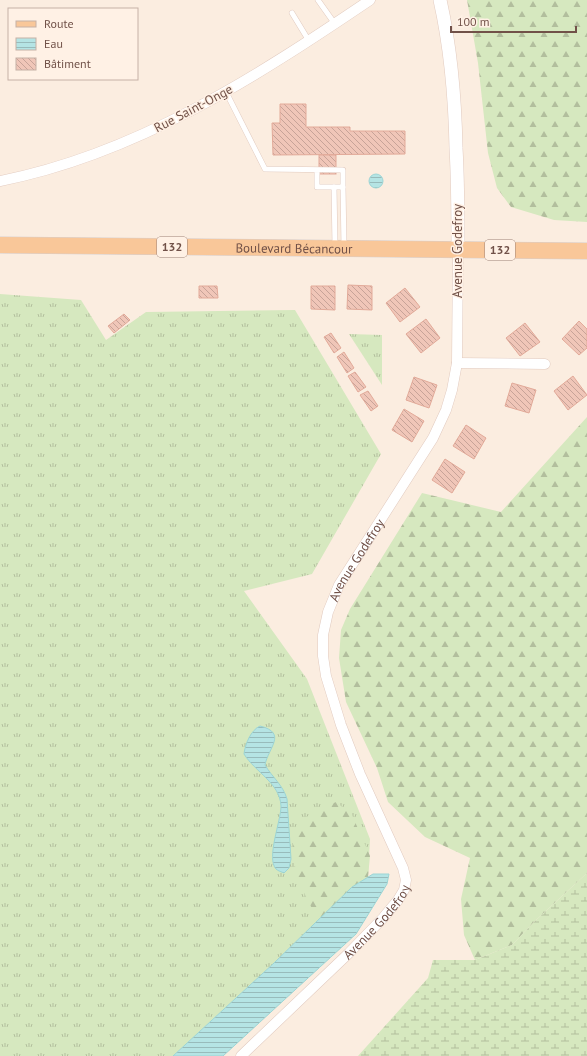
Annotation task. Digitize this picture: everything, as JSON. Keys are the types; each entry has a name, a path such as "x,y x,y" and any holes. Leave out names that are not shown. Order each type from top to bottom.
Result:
{"main road":[{"name":"Boulevard Bécancour","path":"0,245 587,251"}],"street":[{"name":"Rue Saint-Onge","path":"0,181 68,163 116,146 156,129 226,92 309,41 370,0"},
{"name":"Avenue Godefroy","path":"241,1056 373,930 395,904 402,894 405,886 403,868 360,774 333,701 324,670 322,642 328,612 339,585 417,464 440,425 450,398 457,363 458,249 454,90 450,52 440,0"},
{"path":"457,363 545,364"}],"lane":[{"path":"318,0 335,24"},
{"path":"292,13 309,41"},
{"path":"226,92 265,169 343,170 344,187 340,248"},
{"path":"317,170 317,187 344,187"},
{"path":"334,187 340,248"}],"green space":[{"path":"467,0 587,0 587,222 554,220 511,207 497,188 488,153 478,63"},
{"path":"0,294 81,300 106,340 146,312 295,310 381,454 312,574 244,591 307,679 370,839 368,877 352,887 274,963 173,1056 0,1056"},
{"path":"349,334 382,335 382,385"},
{"path":"587,417 587,873 535,921 512,945 475,960 464,935 461,899 470,858 425,837 388,802 377,768 346,702 339,658 341,630 350,609 422,493 501,512"},
{"path":"336,802 352,815 370,856 368,877 352,887 318,921 296,876 292,832 311,813"},
{"path":"587,873 587,1056 358,1056 428,978 433,960 475,960 512,945 535,921"}],"water":[{"path":"373,174 379,174 383,178 383,184 379,188 373,188 369,184 369,178"},
{"path":"260,726 268,729 275,737 265,765 283,789 287,799 291,859 289,868 284,873 276,869 273,864 273,848 281,806 280,798 272,784 244,754 249,738"},
{"path":"373,874 389,874 387,884 356,934 223,1056 173,1056 274,963 352,887"}],"building":[{"path":"280,104 306,104 306,127 350,127 350,131 405,131 405,154 273,155 272,123 280,123"},
{"path":"319,155 336,155 336,174 319,174"},
{"path":"348,285 372,286 372,310 347,309"},
{"path":"199,286 217,286 218,298 199,298"},
{"path":"311,286 335,286 335,310 311,309"},
{"path":"405,288 420,307 400,322 386,303"},
{"path":"124,314 130,320 114,333 108,326"},
{"path":"426,319 440,338 421,353 406,334"},
{"path":"579,321 587,329 587,348 579,355 562,339"},
{"path":"525,323 540,342 520,356 506,338"},
{"path":"331,333 341,348 334,353 324,337"},
{"path":"344,352 354,368 347,373 337,357"},
{"path":"355,372 366,387 358,392 348,376"},
{"path":"573,376 587,395 568,410 554,391"},
{"path":"414,377 437,385 429,408 406,400"},
{"path":"512,383 536,390 529,413 505,406"},
{"path":"368,391 378,406 371,411 360,395"},
{"path":"404,409 424,421 412,442 392,430"},
{"path":"466,425 486,438 474,459 453,446"},
{"path":"445,459 465,472 452,493 432,480"}]}
